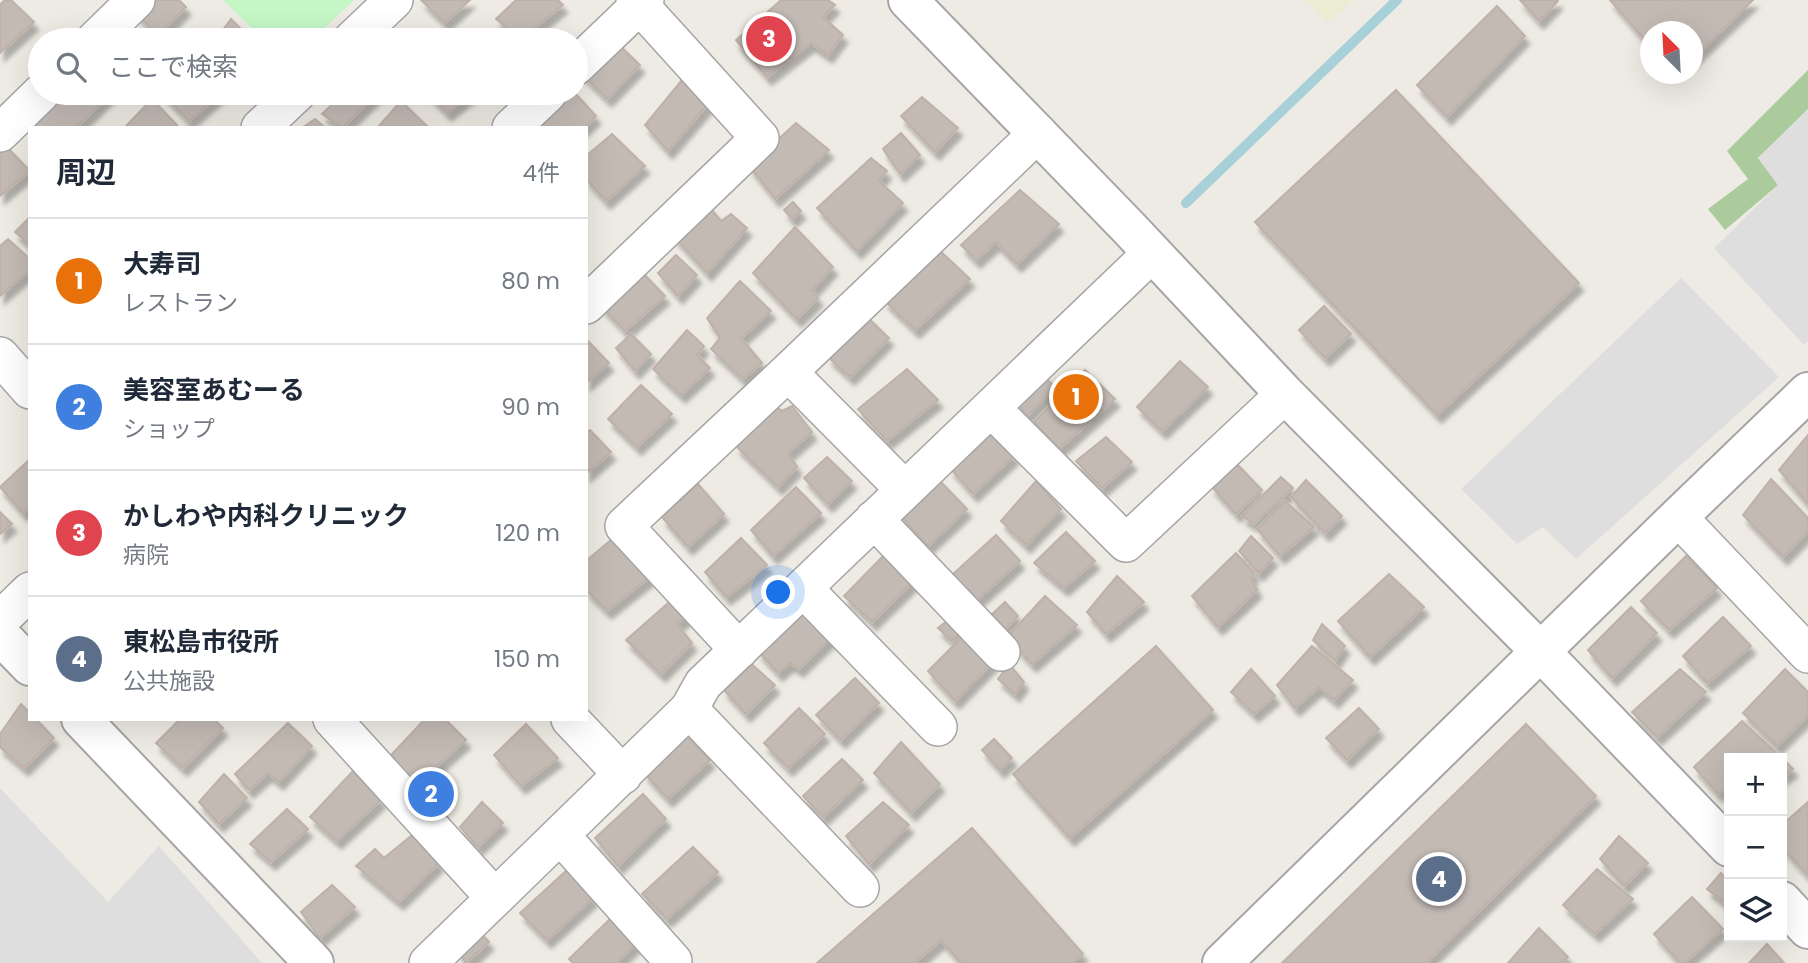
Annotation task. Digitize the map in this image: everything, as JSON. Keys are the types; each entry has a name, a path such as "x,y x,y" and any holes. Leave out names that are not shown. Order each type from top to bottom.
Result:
{"street":[{"path":"107,28 136,0"},
{"path":"365,28 394,0"},
{"path":"908,0 1038,133 1284,394 1540,651 1724,842"},
{"path":"588,54 640,2 760,138 588,303"},
{"path":"0,133 29,105"},
{"path":"262,126 284,105"},
{"path":"513,126 535,105"},
{"path":"739,650 624,526 1038,133"},
{"path":"428,963 689,709 704,684 1152,253"},
{"path":"788,373 905,490"},
{"path":"1222,963 1808,392"},
{"path":"991,408 1126,543 1284,394"},
{"path":"1678,517 1808,654"},
{"path":"874,519 1000,652"},
{"path":"803,588 938,727"},
{"path":"0,620 28,592"},
{"path":"0,635 28,664"},
{"path":"689,709 860,888"},
{"path":"83,721 314,963"},
{"path":"334,721 495,898"},
{"path":"572,721 623,775"},
{"path":"561,836 673,961 671,963"},
{"path":"1787,906 1808,929"}],"green space":[{"path":"223,0 354,0 325,28 252,28"},
{"path":"1306,0 1352,0 1328,23"},
{"path":"1808,70 1808,109 1758,158 1778,185 1725,230 1708,209 1748,179 1727,151"}],"shaded area":[{"path":"1808,109 1808,341 1804,345 1714,248 1778,185 1758,158"},
{"path":"1681,278 1779,377 1576,559 1543,527 1517,544 1461,489"},
{"path":"0,788 108,902 159,846 262,963 0,963"}],"building":[{"path":"5,0 11,0 34,22 0,53 0,5"},
{"path":"148,0 179,0 186,7 166,28 150,28 136,13"},
{"path":"421,0 470,0 445,23"},
{"path":"516,0 558,0 563,5 535,28 507,28 496,19"},
{"path":"781,0 828,0 835,5 823,17 843,35 828,55 811,43 767,77 736,40"},
{"path":"1520,0 1557,0 1558,1 1539,21"},
{"path":"1610,0 1753,0 1703,48 1703,21 1640,21 1640,34"},
{"path":"1497,6 1525,36 1447,117 1417,85"},
{"path":"231,19 240,28 224,28"},
{"path":"614,40 640,65 607,99 588,80 588,66"},
{"path":"682,80 709,103 668,151 645,125"},
{"path":"1396,90 1579,283 1437,415 1255,222"},
{"path":"922,97 958,128 935,152 901,116"},
{"path":"46,105 99,105 78,126 31,126"},
{"path":"146,105 158,105 177,125 176,126 126,126"},
{"path":"174,105 207,105 189,121"},
{"path":"332,105 366,105 344,126 339,126 322,114"},
{"path":"397,105 405,105 427,126 379,126"},
{"path":"439,105 457,105 447,113"},
{"path":"553,105 586,105 596,116 586,126 533,126"},
{"path":"315,119 324,126 305,126"},
{"path":"796,123 829,150 775,199 749,166"},
{"path":"901,133 920,155 900,174 883,149"},
{"path":"612,134 645,166 606,201 588,181 588,154"},
{"path":"2,142 28,169 28,173 0,196"},
{"path":"871,158 887,171 879,181 903,203 857,251 817,208"},
{"path":"1020,190 1059,224 1017,264 996,242 976,260 961,245"},
{"path":"793,202 801,211 792,219 784,210"},
{"path":"706,203 721,221 731,214 747,228 707,273 673,235"},
{"path":"28,219 28,243 15,232"},
{"path":"795,227 833,267 812,290 818,298 797,319 753,273"},
{"path":"8,239 28,257 28,272 0,296 0,246"},
{"path":"937,248 970,279 915,330 884,300"},
{"path":"676,255 697,275 678,296 658,273"},
{"path":"641,271 665,296 625,331 601,306"},
{"path":"740,281 771,311 741,338 762,363 743,379 711,349 720,338 707,318"},
{"path":"1324,306 1351,334 1325,358 1299,330"},
{"path":"866,316 889,338 850,377 828,357"},
{"path":"687,330 704,346 697,355 710,368 681,395 653,369"},
{"path":"631,334 651,354 635,371 616,348"},
{"path":"588,341 609,363 588,381"},
{"path":"1180,361 1208,387 1162,431 1137,407"},
{"path":"907,369 938,400 887,441 858,409"},
{"path":"1085,370 1115,399 1059,449 1034,422"},
{"path":"1042,374 1055,387 1027,416 1015,400"},
{"path":"641,385 672,414 637,447 608,419"},
{"path":"773,404 782,411 792,406 812,432 788,453 797,467 778,487 736,446"},
{"path":"985,429 1014,456 973,494 950,468"},
{"path":"590,430 611,452 588,472"},
{"path":"1808,435 1808,504 1779,470"},
{"path":"1106,437 1132,462 1102,488 1076,461"},
{"path":"827,457 852,481 828,504 804,478"},
{"path":"28,461 28,509 23,513 0,487"},
{"path":"1235,462 1262,490 1236,514 1211,486"},
{"path":"1281,477 1293,488 1254,524 1242,516"},
{"path":"1771,479 1808,518 1808,531 1783,557 1743,515"},
{"path":"939,480 967,509 928,546 900,515"},
{"path":"1306,480 1342,516 1325,533 1291,497"},
{"path":"1036,481 1061,509 1026,545 1001,521"},
{"path":"698,484 724,514 688,547 662,517"},
{"path":"796,487 821,513 773,556 751,530"},
{"path":"1285,501 1314,527 1280,556 1257,529"},
{"path":"0,512 12,524 0,534"},
{"path":"1066,532 1095,561 1064,588 1034,563"},
{"path":"996,535 1020,561 977,600 952,575"},
{"path":"1251,536 1273,558 1259,573 1239,551"},
{"path":"741,538 767,565 726,597 705,572"},
{"path":"612,539 651,576 607,611 588,592 588,559"},
{"path":"890,549 917,578 872,622 844,596"},
{"path":"1236,553 1254,573 1251,579 1257,590 1218,627 1192,596"},
{"path":"1686,556 1717,588 1669,630 1641,601"},
{"path":"1389,574 1424,607 1370,657 1338,621"},
{"path":"1117,576 1144,602 1106,634 1087,612"},
{"path":"1045,596 1077,625 1032,664 1007,637"},
{"path":"674,598 689,615 677,624 692,643 661,674 626,640"},
{"path":"1005,602 1018,616 1003,631 991,615"},
{"path":"807,607 835,634 799,669 790,663 778,673 758,651"},
{"path":"1631,607 1657,633 1612,678 1588,650"},
{"path":"956,614 966,626 952,641 938,628"},
{"path":"1723,617 1751,646 1707,683 1683,656"},
{"path":"1322,624 1345,646 1335,661 1313,640"},
{"path":"969,630 995,660 955,701 928,671"},
{"path":"1156,646 1213,710 1070,838 1013,774"},
{"path":"1312,646 1353,680 1334,700 1319,687 1295,708 1277,685"},
{"path":"748,661 775,685 746,714 723,689"},
{"path":"1009,664 1024,682 1015,694 998,679"},
{"path":"1251,669 1275,696 1254,714 1231,692"},
{"path":"1680,669 1706,692 1657,737 1632,712"},
{"path":"1785,669 1808,692 1808,715 1777,746 1743,713"},
{"path":"855,678 879,703 841,740 816,715"},
{"path":"21,704 28,711 28,721 38,721 54,738 24,768 0,747 0,734"},
{"path":"799,708 825,734 788,768 764,743"},
{"path":"1359,708 1379,729 1347,760 1326,738"},
{"path":"178,721 216,721 223,728 183,768 156,743"},
{"path":"423,721 447,721 466,740 416,785 391,755"},
{"path":"1742,721 1777,753 1724,753 1724,790 1718,794 1694,767"},
{"path":"288,723 312,746 279,782 268,773 249,790 235,774"},
{"path":"526,724 558,758 521,786 494,755"},
{"path":"1526,724 1596,796 1426,963 1282,963"},
{"path":"686,734 710,760 668,799 644,773"},
{"path":"994,739 1012,758 1000,770 982,750"},
{"path":"901,742 940,784 911,813 874,773"},
{"path":"842,759 863,780 823,817 803,796"},
{"path":"1787,763 1793,769 1787,773"},
{"path":"353,771 381,800 337,841 310,817"},
{"path":"224,774 247,798 219,824 199,802"},
{"path":"643,794 666,819 618,866 595,838"},
{"path":"482,802 503,823 478,847 460,827"},
{"path":"883,802 909,825 869,864 846,836"},
{"path":"1808,802 1808,876 1787,853 1787,821"},
{"path":"287,809 308,829 271,862 250,844"},
{"path":"972,828 1083,954 1072,963 961,963 941,940 914,963 817,963"},
{"path":"412,835 439,863 399,902 356,866 375,849 384,858"},
{"path":"1619,836 1648,863 1624,886 1600,859"},
{"path":"693,847 718,872 667,919 642,894"},
{"path":"1597,869 1633,899 1595,934 1563,905"},
{"path":"567,870 593,898 547,940 520,913"},
{"path":"1721,873 1724,876 1724,902 1707,889"},
{"path":"332,885 355,907 320,938 301,912"},
{"path":"1692,897 1723,929 1684,963 1680,963 1654,934"},
{"path":"612,917 636,944 616,963 573,963 569,959"},
{"path":"475,927 489,942 466,963 456,948"},
{"path":"1539,928 1568,957 1561,963 1508,963"},
{"path":"1767,944 1784,963 1749,963"}],"waterway":[{"path":"1186,203 1397,0"}],"place":[{"name":"かしわや内科クリニック","path":"769,39"},
{"name":"大寿司","path":"1076,397"},
{"name":"美容室あむーる","path":"431,794"},
{"name":"東松島市役所","path":"1439,879"}]}
